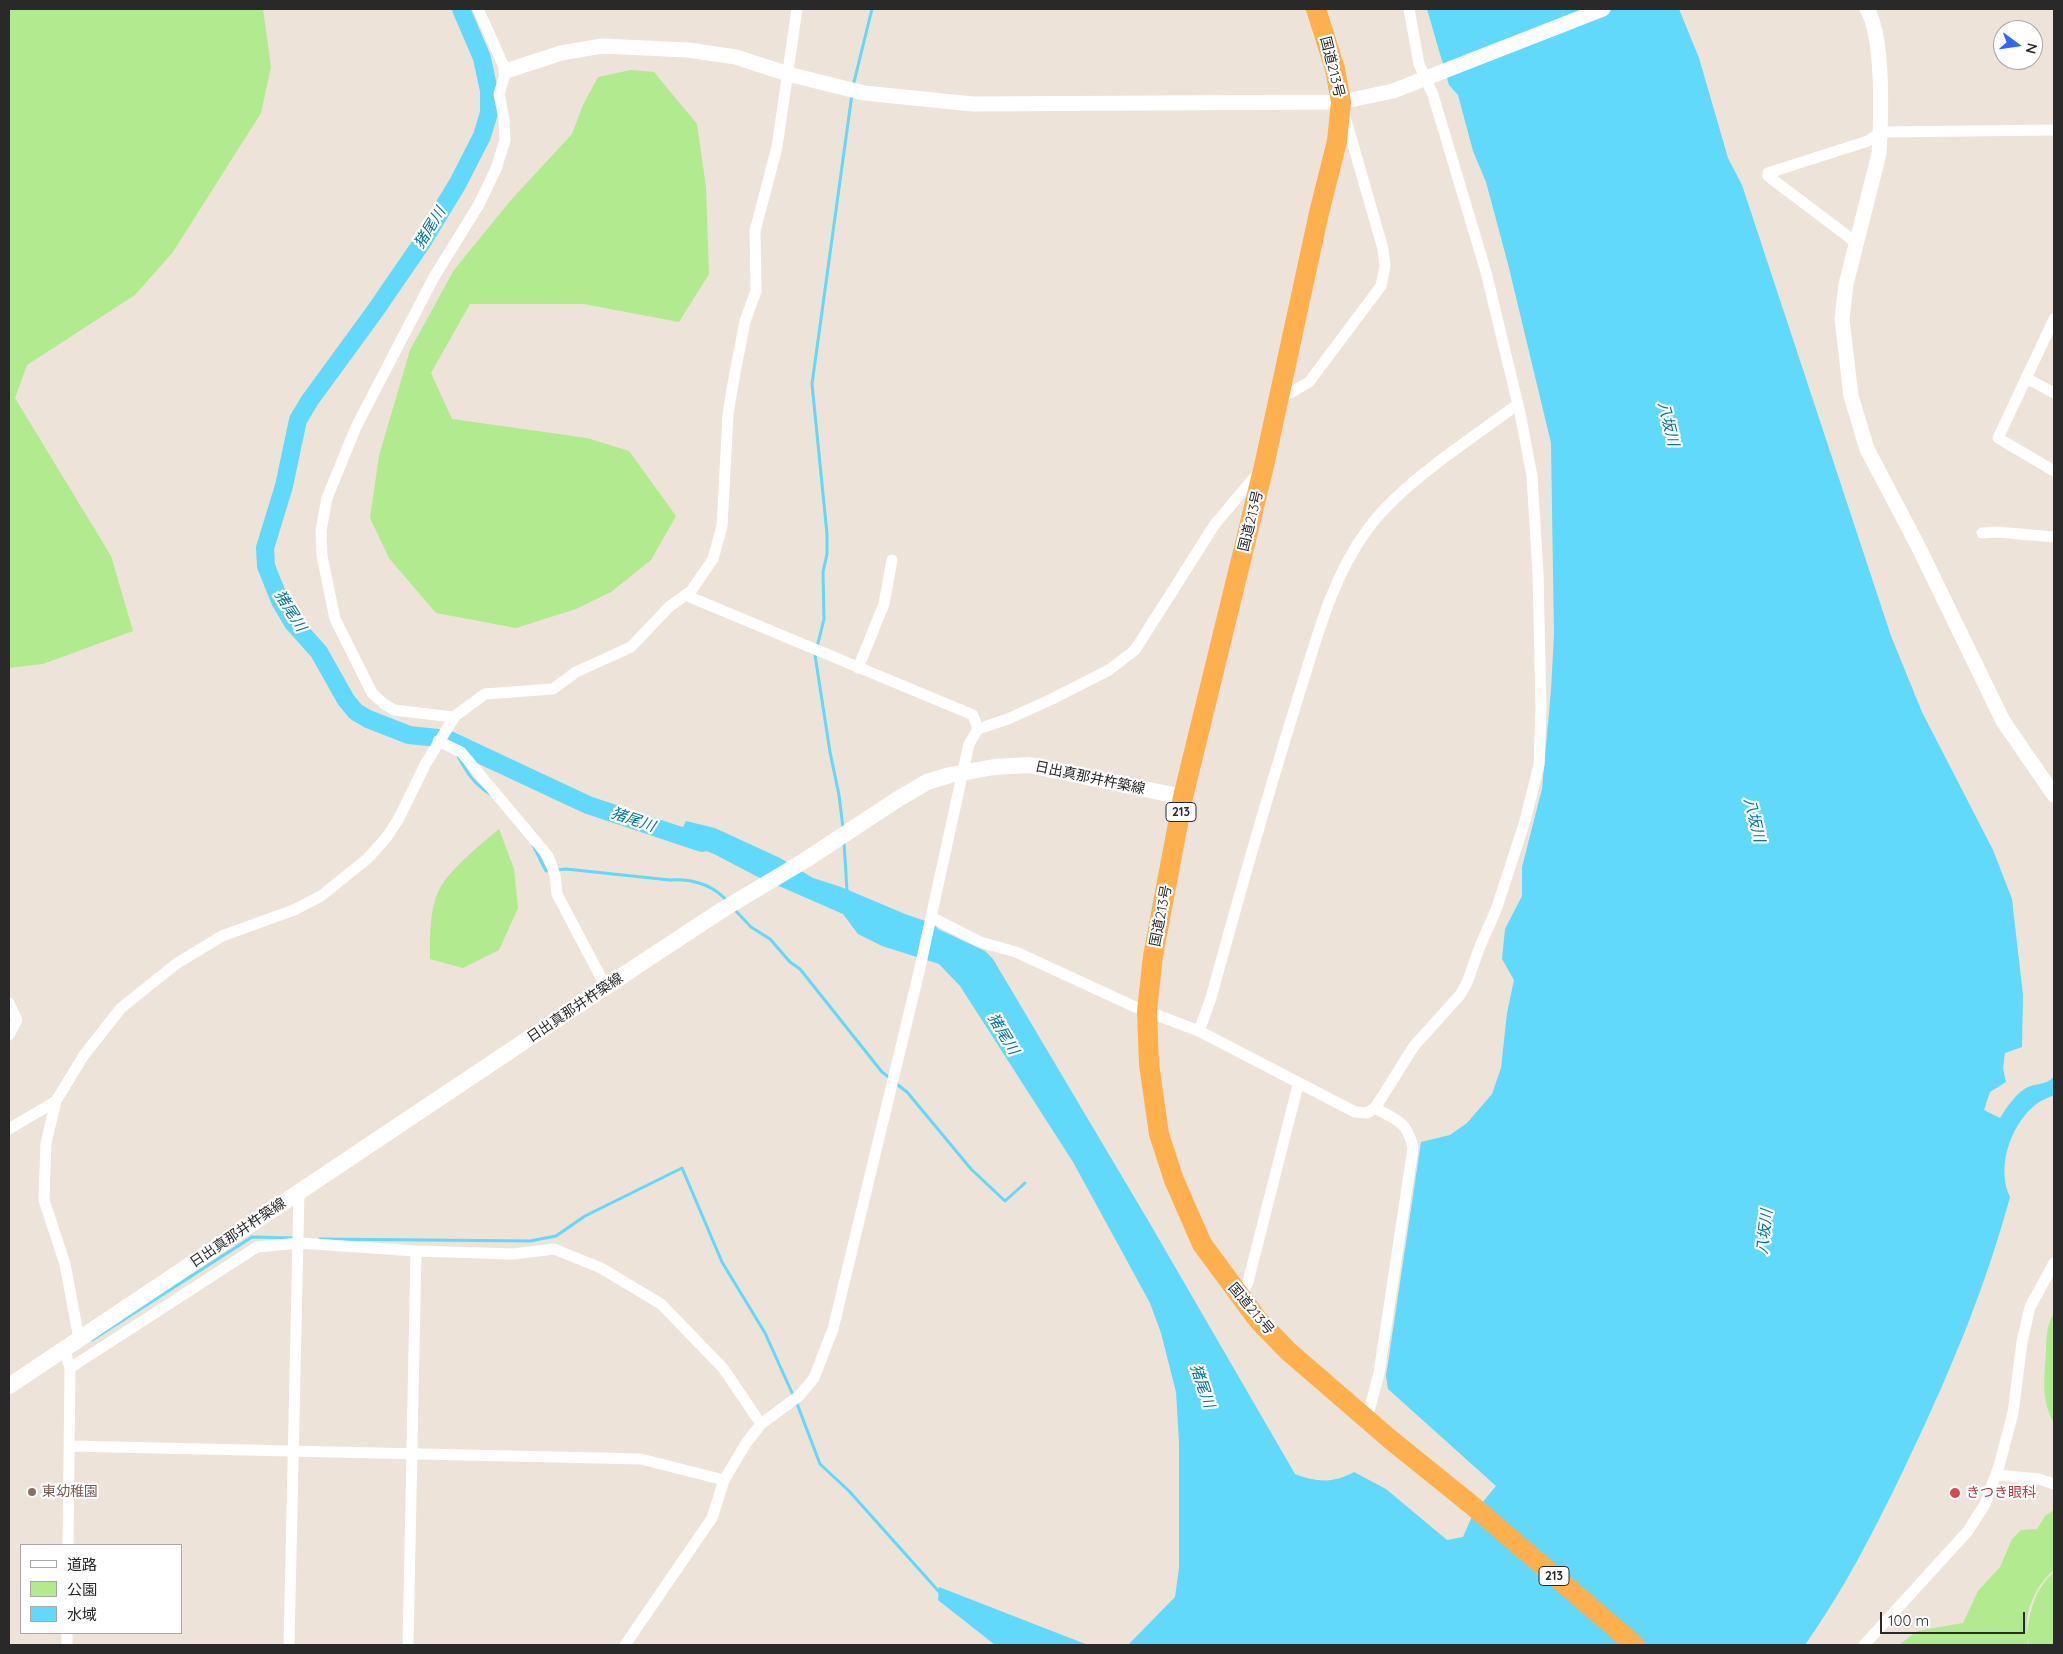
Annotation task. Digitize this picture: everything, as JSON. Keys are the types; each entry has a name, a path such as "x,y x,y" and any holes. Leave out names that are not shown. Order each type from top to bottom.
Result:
{"highway":[{"name":"国道213号","path":"1316,9 1335,69 1341,102 1337,141 1319,213 1264,466 1183,798 1153,956 1147,1012 1154,1104 1159,1134 1174,1180 1202,1244 1258,1320 1288,1351 1635,1645"}],"main road":[{"name":"日出真那井杵築線","path":"9,1386 722,910 804,861 927,782 964,772 994,767 1030,765 1183,798"}],"street":[{"path":"454,717 394,710 372,693 357,667 335,618 322,556 321,530 327,498 356,427 434,277 478,206 496,169 505,140 504,119 499,94 506,71 478,9"},
{"path":"79,1339 65,1264 44,1200 46,1142 56,1101 96,1039 121,1008 141,989 176,964 222,936 286,914 321,896 368,859 398,820 445,728 454,717 486,694 553,689 576,672 631,647 669,607 691,591 708,570 718,543 723,511 731,398 745,321 756,291 754,231 777,147 797,9"},
{"path":"931,917 980,942 1016,952 1147,1012 1200,1031 1298,1085 1354,1112 1367,1113 1375,1108 1414,1046 1464,990 1496,910 1525,821 1539,765 1542,676 1533,486 1518,404 1470,214 1433,95 1419,64 1409,9"},
{"path":"506,71 561,53 602,46 688,50 736,57 788,74 864,93 973,104 1341,102 1393,91 1604,9"},
{"path":"1867,9 1877,35 1880,132 1879,154 1858,244 1846,284 1842,319 1851,396 1867,449 1919,548 2003,721 2054,795"},
{"path":"1278,400 1309,382 1380,286 1385,266 1383,249 1341,102"},
{"path":"1858,244 1768,176 1768,173 1868,141 1880,132 2054,130"},
{"path":"2054,318 1998,438 2054,471"},
{"path":"2026,378 2054,393"},
{"path":"1200,1031 1212,998 1271,784 1322,620 1351,554 1380,515 1418,480 1518,404"},
{"path":"625,1645 712,1518 724,1480 761,1424 794,1399 814,1378 833,1329 919,972 969,744 978,729 1008,719 1060,695 1109,670 1135,650 1216,524 1264,466"},
{"path":"1982,533 1997,532 2054,537"},
{"path":"858,668 884,604 892,560"},
{"path":"685,595 973,715 978,729"},
{"path":"438,741 461,752 548,856 555,875 557,894 606,987"},
{"path":"9,1003 17,1020 9,1035"},
{"path":"1240,1298 1248,1282 1298,1085"},
{"path":"9,1129 56,1101"},
{"path":"1367,1419 1379,1373 1413,1148 1410,1132 1404,1125 1375,1108"},
{"path":"289,1645 299,1192"},
{"path":"70,1368 257,1247 299,1237 416,1251 512,1254 554,1249 601,1268 654,1299 724,1368 761,1424"},
{"path":"408,1645 416,1251"},
{"path":"1864,1645 1972,1527 1988,1499 2013,1413 2022,1342 2030,1307 2054,1264"},
{"path":"64,1349 70,1368 68,1544"},
{"path":"70,1446 641,1459 724,1480"},
{"path":"1996,1475 2039,1480 2054,1484"}],"green space":[{"path":"9,9 263,9 271,67 261,113 173,252 135,295 27,365 15,398 111,556 133,631 43,664 9,668"},
{"path":"631,70 654,72 697,124 706,187 709,274 679,322 584,304 470,304 431,373 452,419 587,438 629,451 676,516 651,560 611,592 576,609 516,628 436,613 389,558 370,518 379,456 410,350 454,270 511,200 572,134 583,105 598,77"},
{"path":"499,829 514,869 518,908 499,950 463,968 430,959 433,907 443,882 457,866"},
{"path":"2054,1313 2054,1423 2047,1405 2044,1387 2047,1331"},
{"path":"2054,1510 2054,1570 2042,1583 2029,1608 2027,1634 2030,1617 2038,1593 2042,1585 2054,1572 2054,1645 2029,1645 2027,1637 2028,1645 1899,1645 1917,1631 1963,1623 1978,1591 2000,1567 2012,1539 2021,1530 2037,1529 2045,1516"}],"water":[{"name":"八坂川","path":"1427,9 1679,9 1699,58 1728,158 1742,185 1891,636 1922,712 1993,850 2012,899 2023,995 2022,1047 2005,1053 2003,1068 2006,1082 1990,1092 1984,1110 2000,1118 2020,1093 2028,1087 2041,1084 2054,1077 2054,1095 2034,1106 2018,1125 2012,1136 2005,1161 2004,1174 2010,1197 1976,1303 1948,1372 1869,1540 1845,1583 1805,1645 1128,1645 1175,1597 1179,1568 1179,1442 1176,1392 1161,1333 1150,1303 1073,1162 960,986 939,964 882,946 858,934 843,914 756,876 714,854 677,840 686,821 715,828 780,858 813,878 841,887 934,924 938,929 985,951 993,959 1149,1222 1295,1474 1311,1479 1332,1480 1354,1472 1386,1489 1447,1540 1463,1537 1473,1514 1496,1486 1388,1389 1386,1376 1421,1142 1450,1135 1467,1123 1492,1094 1501,1068 1507,1013 1514,980 1502,959 1505,929 1522,896 1522,867 1542,789 1551,690 1554,635 1551,443 1508,264 1486,182 1473,151 1458,95 1449,85"},
{"path":"939,1587 1088,1645 995,1645 938,1600"}],"waterway":[{"name":"猪尾川","path":"461,9 482,58 489,91 489,113 482,136 458,183 421,244 310,400 298,420 284,486 265,548 266,566 280,601 293,623 319,652 346,700 356,712 368,719 409,735 447,739 588,805 702,843"},
{"path":"853,86 872,9"},
{"path":"843,828 815,655 824,619 823,572 827,554 827,534 812,384 852,94"},
{"path":"458,756 471,778 490,794"},
{"path":"844,842 847,891"},
{"path":"533,845 546,871 566,869 686,880 715,890 727,901"},
{"path":"734,909 751,927 770,939 790,962 800,969 882,1072 890,1078"},
{"path":"894,1082 907,1092 971,1169 1005,1201 1025,1183"},
{"path":"320,1239 530,1241 556,1236 585,1216 682,1168 722,1262 765,1333 793,1395"},
{"path":"92,1340 252,1237 293,1238"},
{"path":"796,1401 820,1464 849,1491 942,1595"}],"place":[{"name":"東幼稚園","path":"32,1492"},
{"name":"きつき眼科","path":"1955,1493"}]}
